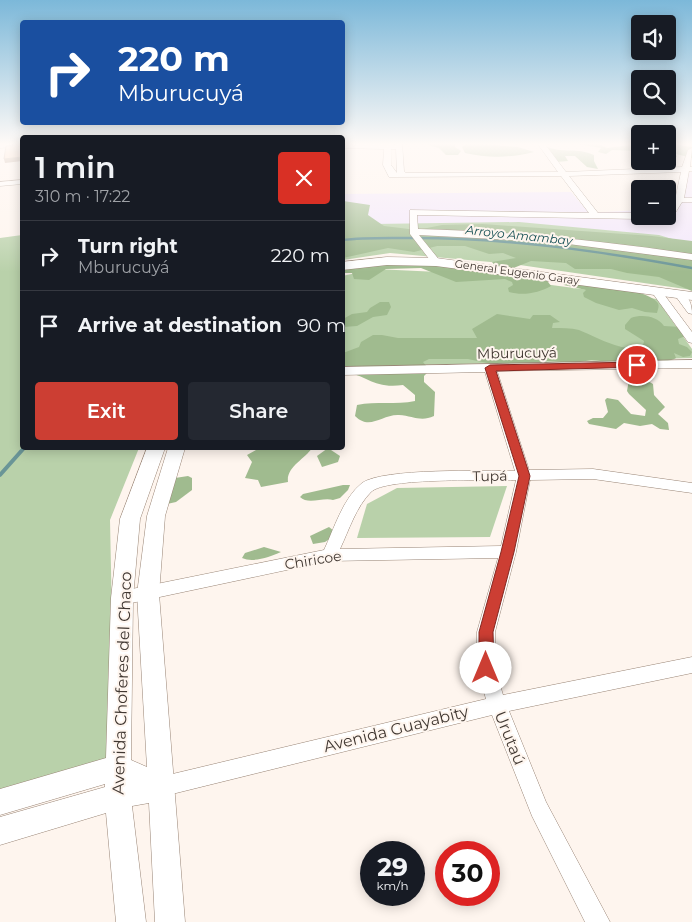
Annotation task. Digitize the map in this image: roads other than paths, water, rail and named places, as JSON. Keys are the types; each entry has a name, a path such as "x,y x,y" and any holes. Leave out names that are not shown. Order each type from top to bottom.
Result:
{"street":[{"path":"572,186 595,214"},
{"path":"676,205 683,186"},
{"path":"679,200 692,200"},
{"path":"436,262 415,236 412,212 595,214 608,217 631,216"},
{"path":"415,236 467,233 535,237 692,256"},
{"name":"General Eugenio Garay","path":"345,266 387,261 436,262 688,301"},
{"name":"General Eugenio Garay","path":"345,274 401,268 455,272 658,295"},
{"path":"658,295 692,340"},
{"name":"Mburucuyá","path":"345,371 692,364"},
{"name":"Urutaú","path":"490,368 524,476 508,552 486,632 486,668 497,705 539,809 598,922"},
{"name":"Avenida Choferes del Chaco","path":"130,922 118,796 122,598 130,519 171,450"},
{"name":"Avenida Choferes del Chaco","path":"170,922 148,594 156,516 172,450"},
{"name":"Tupá","path":"329,555 356,500 368,486 395,478 601,474 692,488"},
{"name":"Chiricoe","path":"122,598 329,555 508,552"},
{"name":"Avenida Guayabity","path":"0,831 118,796 497,705 692,665"},
{"path":"0,802 119,767 160,786"}],"waterway":[{"name":"Arroyo Amambay","path":"345,240 415,238 485,240 588,251 692,268"},
{"name":"Arroyo Amambay","path":"0,475 22,450"}]}
